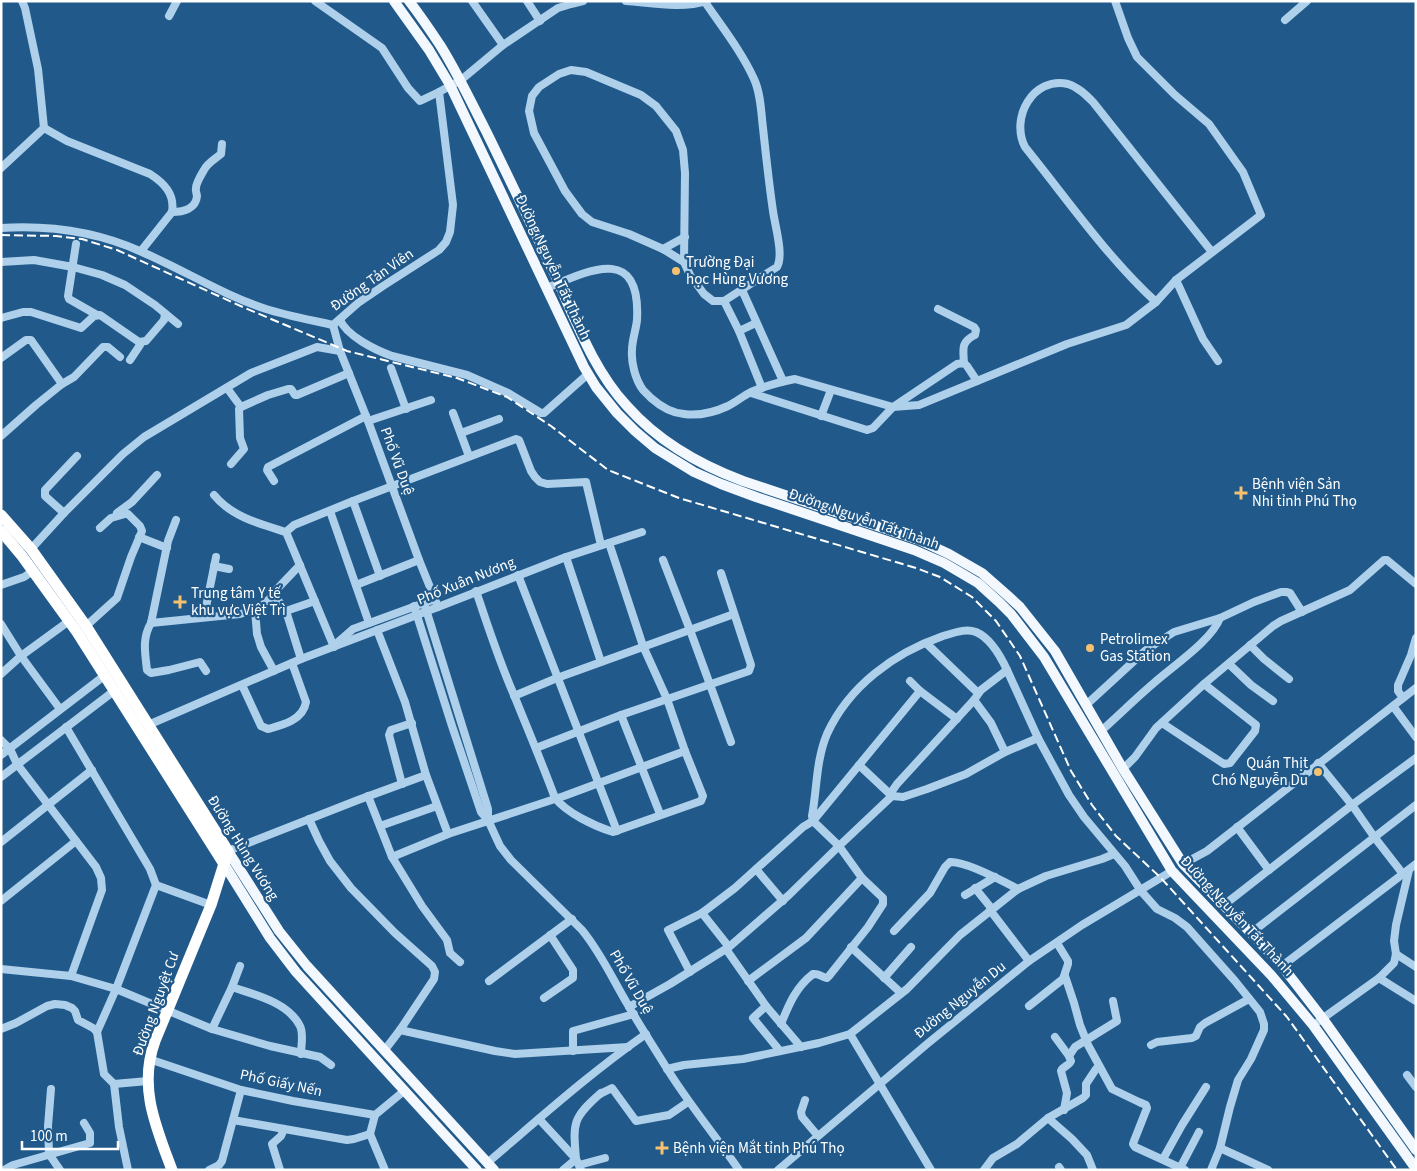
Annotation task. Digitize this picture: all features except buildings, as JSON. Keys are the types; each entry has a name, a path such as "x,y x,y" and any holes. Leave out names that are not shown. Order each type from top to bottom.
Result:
{"highway":[{"name":"Đường Hùng Vương","path":"1,515 32,549 86,626 228,852"},
{"name":"Đường Hùng Vương","path":"1,531 69,621 224,864"},
{"name":"Đường Nguyệt Cư","path":"172,1170 150,1106 149,1059 210,905 228,852"}],"main road":[{"name":"Đường Nguyễn Tất Thành","path":"394,1 429,50 450,86 575,350 596,387 617,413 634,431 655,448 694,472 721,484 839,526 914,550 944,563 978,583 1011,614 1044,657 1183,864 1282,966 1323,1018 1416,1150"},
{"name":"Đường Nguyễn Tất Thành","path":"409,1 440,44 461,80 589,350 612,388 626,405 644,424 669,444 723,474 920,540 982,573 1008,595 1055,652 1101,731 1119,771 1172,871 1271,975 1313,1025 1415,1168"},
{"path":"694,472 701,463"},
{"name":"Đường Hùng Vương","path":"228,852 279,931 307,966 490,1166"},
{"name":"Đường Hùng Vương","path":"224,864 270,938 296,972 477,1170"},
{"path":"1241,943 1252,933"},
{"path":"407,1095 420,1090"}],"street":[{"path":"22,1 38,69 44,128"},
{"path":"169,16 177,1"},
{"path":"315,1 382,48 408,88 420,101 461,80 503,45 558,8 583,1"},
{"path":"472,1 503,45"},
{"path":"527,1 540,21"},
{"path":"626,1 658,4 706,2 740,53 755,80 759,94 771,196 780,252 780,263 777,268 724,301 713,301 704,294 690,275 684,262 685,174 683,150 676,131 665,116 656,106 640,94 586,72 571,70 559,74 540,87 532,96 529,111 534,133 565,191 582,214 592,222 629,234 664,249 684,262"},
{"path":"546,288 600,268 622,271 632,282 636,294 637,320 632,349 634,370 642,389 654,401 670,411 685,414 704,414 728,406 762,388 794,379 893,407 919,405 1067,344 1126,325 1156,302 1176,280 1261,215 1243,172 1209,124 1137,57 1115,1"},
{"path":"1285,20 1307,1"},
{"path":"1156,302 1144,292 1102,244 1021,139 1020,123 1023,111 1034,93 1044,86 1056,84 1068,84 1081,90 1093,102 1212,252"},
{"name":"Đường Tản Viên","path":"1,228 22,226 74,231 111,240 141,251 266,309 336,322 374,292 439,250 446,242 451,226 452,205 439,92"},
{"path":"1,168 44,128"},
{"path":"44,128 67,141 150,174 167,187 174,205 172,212 141,251"},
{"path":"172,212 189,209 195,204 197,184 207,164 222,154 222,144"},
{"path":"664,249 685,238"},
{"path":"76,244 69,299 100,315 140,342 146,342 164,320 165,314"},
{"path":"1,262 34,260 73,267 102,275 125,285 156,305 178,324"},
{"path":"1176,280 1203,339 1218,361"},
{"path":"742,290 783,381"},
{"path":"724,301 739,331 762,388"},
{"path":"938,309 974,327 976,330 975,334 966,340 963,349 964,363 968,366 976,381"},
{"path":"1,318 23,312 31,312 81,328 98,315"},
{"path":"336,322 380,352 468,375 508,393 541,413 544,413 588,374"},
{"name":"Phố Vũ Duệ","path":"336,322 340,351 438,607"},
{"path":"739,331 756,323"},
{"path":"1,358 26,340 31,340 62,384"},
{"path":"130,360 140,342"},
{"path":"1,436 74,376 103,346 108,346 120,357"},
{"path":"32,549 64,513 123,454 144,437 251,373 317,347 340,351"},
{"path":"751,393 867,430 873,428 893,407 957,364 964,363"},
{"path":"391,368 406,409"},
{"path":"231,464 244,449 239,434 239,409 241,407 268,395 288,389 292,389 295,395 297,395 349,373"},
{"path":"227,388 241,407"},
{"path":"821,416 831,390"},
{"path":"274,481 267,470 268,467 367,418 406,409 431,400"},
{"path":"453,412 469,456"},
{"path":"461,433 499,419"},
{"path":"286,532 294,525 353,501 516,439 519,440 531,471 540,482 547,484 586,482 605,544 703,798 701,801 613,832 578,816 561,804 555,798 514,696 476,591"},
{"path":"64,513 46,496 45,490 77,456"},
{"path":"116,516 157,475"},
{"path":"214,496 219,502 245,519 286,532"},
{"path":"353,501 380,576"},
{"path":"330,511 369,623"},
{"path":"86,626 117,598 142,528 128,514 125,514 111,518 100,528"},
{"path":"176,520 167,548 151,623 146,630 144,643 147,670 148,672 170,670 200,662 206,670"},
{"path":"286,532 334,647"},
{"name":"Phố Xuân Nương","path":"148,725 292,662 566,557 642,532"},
{"path":"139,537 167,548"},
{"path":"204,617 216,557"},
{"path":"566,557 601,662"},
{"path":"356,585 419,560"},
{"path":"663,560 731,742"},
{"path":"1119,771 1134,757 1156,728 1204,684 1281,621 1350,590 1384,560 1387,560 1416,584"},
{"path":"214,566 229,569"},
{"path":"151,623 240,614 255,610 265,604 300,566"},
{"path":"1,585 24,577 33,571"},
{"path":"536,748 621,715 749,670 751,667 721,573"},
{"path":"518,575 617,831"},
{"path":"1086,705 1146,650 1174,632 1220,618 1254,602 1286,592 1290,593 1302,612"},
{"path":"274,595 286,611 301,659"},
{"name":"Phố Xuân Nương","path":"334,647 349,632 435,599"},
{"path":"286,611 315,601"},
{"name":"Phố Vũ Duệ","path":"424,603 488,809 488,820"},
{"name":"Phố Vũ Duệ","path":"414,606 481,812 488,820 500,846 538,888 582,930 597,951 688,1102 739,1170"},
{"path":"255,610 257,634 261,647 274,671"},
{"path":"514,696 557,678 734,614"},
{"path":"1101,731 1154,682 1204,640 1220,618"},
{"path":"1,674 21,656 69,621"},
{"path":"1,624 21,656 60,709"},
{"path":"377,630 412,723 426,775 448,834"},
{"path":"813,821 819,762 823,744 836,719 849,700 881,668 926,643 960,630 975,632 982,636 999,654 1038,738 1069,795 1125,866 1141,891 1157,909 1175,918 1187,927 1260,1012 1264,1030 1252,1059 1238,1080 1220,1148 1211,1170"},
{"path":"1403,698 1398,691 1398,685 1416,638"},
{"path":"926,643 976,696 1005,752"},
{"path":"1250,645 1289,679"},
{"path":"242,685 260,726 268,730 288,724 302,712 306,702 292,662"},
{"path":"1229,664 1251,685 1273,702"},
{"path":"629,1007 728,948 783,901 891,795 896,784 976,696 1007,670"},
{"path":"1,756 104,676"},
{"path":"910,682 920,692 957,719"},
{"path":"1162,723 1224,764 1230,763 1255,731 1256,725 1204,684"},
{"path":"1183,864 1206,851 1416,688"},
{"path":"1,777 114,691"},
{"path":"690,972 668,930 702,912 735,888 803,827 813,821 874,745 920,692"},
{"path":"1393,706 1416,737"},
{"path":"621,715 660,814"},
{"path":"402,784 389,735 391,730 412,723"},
{"path":"66,727 150,869 156,885 116,989 97,1032 104,1074 114,1084 119,1126 128,1170"},
{"path":"859,765 891,795 903,797 927,790 966,774 1005,752 1038,738"},
{"path":"1,740 10,749 17,764 48,806 96,867 103,884 71,976"},
{"path":"392,857 448,834 564,796 685,751"},
{"path":"1224,905 1352,805 1416,758"},
{"path":"1318,763 1352,805 1375,838 1406,872"},
{"path":"1,842 92,770"},
{"path":"228,852 426,775"},
{"path":"368,796 392,857 422,906 447,940 450,953 460,962"},
{"path":"380,826 437,806"},
{"path":"1252,933 1416,806"},
{"path":"309,819 330,861 351,888 395,933 432,966 435,972 434,979 384,1051"},
{"path":"781,1024 793,996 805,980 816,973 827,978 868,927 884,902 883,898 862,878 839,846 813,821"},
{"path":"1237,827 1269,870"},
{"path":"1,901 76,841"},
{"path":"667,1069 684,1065 730,1061 801,1047 850,1034 901,993 960,935 1018,888 1046,876 1114,854"},
{"path":"894,930 930,893 948,863 959,862 1018,888"},
{"path":"1282,966 1416,864"},
{"path":"756,869 783,901"},
{"name":"Đường Nguyễn Du","path":"778,1170 927,1044 1029,962 1082,925 1172,871"},
{"path":"1313,1025 1379,978 1394,963 1396,954 1394,941 1396,925 1406,872"},
{"path":"965,895 995,877"},
{"path":"748,981 806,938 862,878"},
{"path":"156,885 210,905"},
{"path":"976,888 1029,962"},
{"path":"702,912 766,1006 801,1047"},
{"path":"489,981 572,919"},
{"path":"544,998 573,978 574,974 550,935"},
{"path":"1030,1006 1065,976 1068,961 1057,942"},
{"path":"851,947 901,993"},
{"path":"884,978 912,947"},
{"path":"1396,954 1416,967"},
{"path":"212,1028 240,966"},
{"path":"1,969 71,976 116,989 212,1028 270,1046 320,1057 331,1065"},
{"path":"1065,976 1086,1040 1112,1089 1146,1105 1147,1111 1134,1140 1134,1147 1182,1169 1199,1132"},
{"path":"1379,978 1416,1001"},
{"path":"232,987 269,1000 292,1016 300,1026 302,1036 301,1054"},
{"path":"1151,1045 1157,1042 1196,1036 1205,1023 1249,998"},
{"path":"1068,1056 1075,1048 1116,1021 1113,1001"},
{"path":"1,1029 47,1006 55,1004 72,1008 78,1020 97,1032"},
{"path":"766,1006 753,1018 780,1051"},
{"path":"574,1051 573,1031 634,1014"},
{"path":"400,1030 515,1054 628,1047"},
{"path":"490,1166 539,1119 646,1034"},
{"path":"850,1034 930,1170"},
{"path":"1054,1037 1071,1061 1061,1071 1067,1093 1064,1110"},
{"name":"Phố Giấy Nến","path":"149,1059 241,1090 375,1115"},
{"path":"984,1170 993,1158 1017,1144 1048,1118 1083,1098 1086,1095 1086,1084 1096,1069"},
{"path":"1407,1075 1416,1087"},
{"path":"114,1084 148,1081"},
{"path":"1163,1160 1206,1087"},
{"path":"578,1165 573,1132 578,1116 601,1094 612,1088 636,1121 668,1115 688,1102"},
{"path":"51,1089 48,1126 49,1154 60,1170"},
{"path":"209,1170 219,1165 222,1160 241,1090"},
{"path":"385,1170 370,1134 375,1115 407,1095"},
{"path":"805,1100 801,1112 802,1118 818,1136"},
{"path":"1048,1118 1087,1155 1093,1170"},
{"path":"539,1119 578,1165"},
{"path":"233,1120 348,1140 354,1140 370,1134"},
{"path":"4,1170 13,1165 90,1143 90,1133 84,1123"},
{"path":"280,1170 272,1144 281,1136 284,1129"},
{"path":"1220,1148 1268,1170"},
{"path":"563,1170 604,1158"},
{"path":"222,1160 227,1170"}],"railway":[{"path":"1,235 56,236 82,239 117,250 245,308 347,351 457,378 507,397 551,426 608,470 679,498 916,568 940,577 972,597 996,621 1020,656 1071,771 1092,805 1116,836 1161,878 1287,1017 1397,1170"}],"place":[{"name":"Trường Đại học Hùng Vương","path":"676,271"},
{"name":"Bệnh viện Sản Nhi tỉnh Phú Thọ","path":"1241,493"},
{"name":"Trung tâm Y tế khu vực Việt Trì","path":"180,602"},
{"name":"Petrolimex Gas Station","path":"1090,648"},
{"name":"Quán Thịt Chó Nguyễn Du","path":"1318,772"},
{"name":"Bệnh viện Mắt tỉnh Phú Thọ","path":"662,1148"}]}
